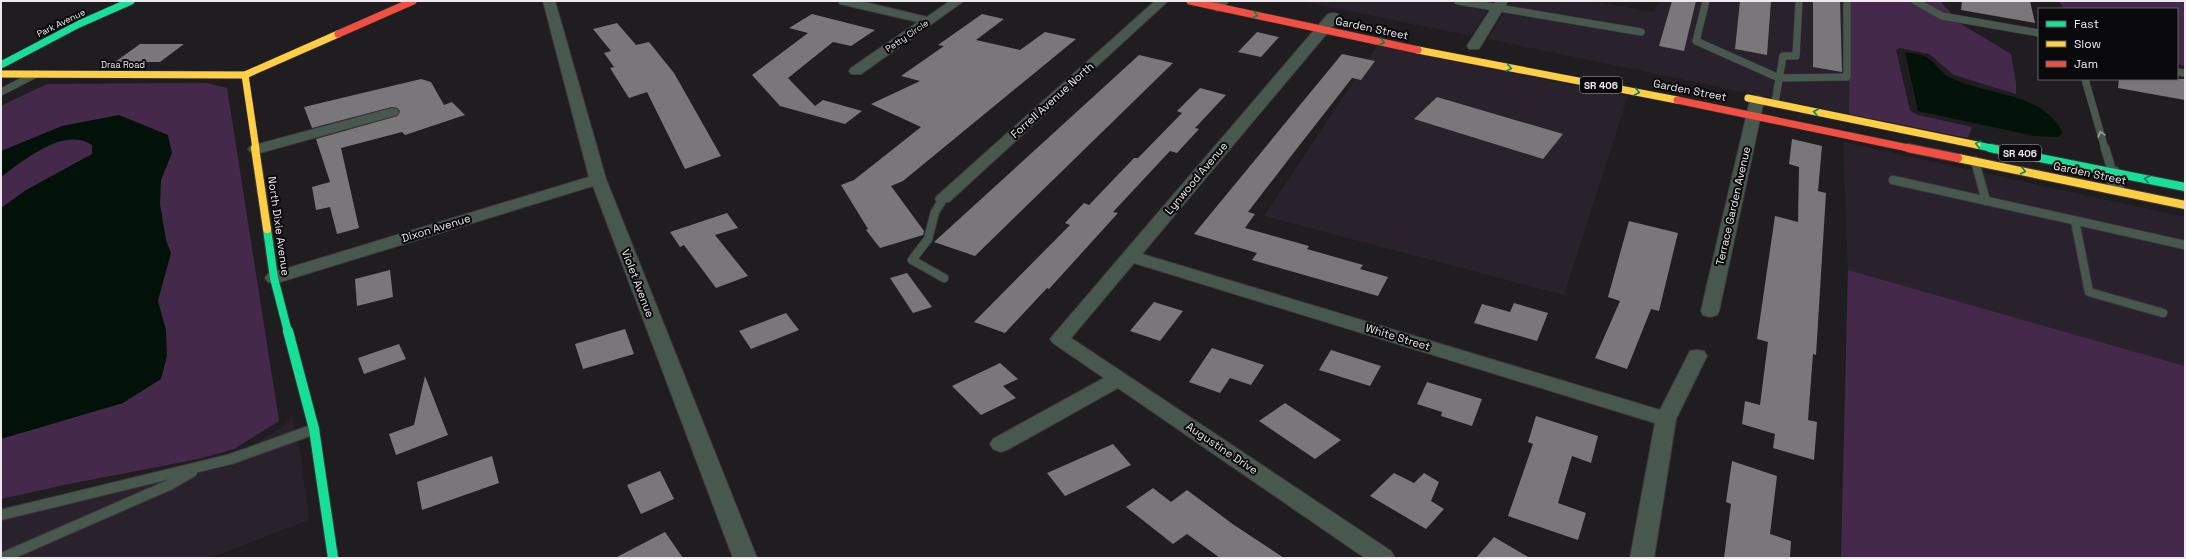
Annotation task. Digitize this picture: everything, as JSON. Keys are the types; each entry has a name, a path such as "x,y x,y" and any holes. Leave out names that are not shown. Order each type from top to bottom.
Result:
{"street":[{"name":"Park Avenue","path":"1,65 79,24 131,1"},
{"path":"245,75 413,1"},
{"path":"844,1 928,21"},
{"name":"Petty Circle","path":"856,71 958,1"},
{"name":"Forrell Avenue North","path":"943,199 1162,1"},
{"name":"Garden Street","path":"1190,1 1220,4 1322,30 1750,104 1975,161 2185,205"},
{"name":"Violet Avenue","path":"554,2 598,178 746,558"},
{"path":"1474,46 1500,4"},
{"name":"Lynwood Avenue","path":"1060,339 1322,30 1331,17"},
{"name":"Draa Road","path":"1,74 245,75"},
{"name":"North Dixie Avenue","path":"245,75 274,278 314,429 333,558"},
{"name":"Garden Street","path":"1750,104 1775,103 2185,187"},
{"name":"Terrace Garden Avenue","path":"1710,311 1750,104"},
{"path":"256,149 392,112"},
{"path":"2112,172 2118,191"},
{"name":"Dixon Avenue","path":"274,278 598,178"},
{"name":"White Street","path":"1130,256 1666,418"},
{"name":"Augustine Drive","path":"1060,339 1383,558"},
{"path":"1642,558 1666,418 1697,356"},
{"path":"1001,444 1119,379"}],"lane":[{"path":"1458,1 1500,4 1640,32"},
{"path":"1706,1 1696,41 1779,78 1846,77 1847,1"},
{"path":"1775,103 1782,56 1796,56 1799,1"},
{"path":"1915,1 1942,16 2038,33"},
{"path":"1,92 36,74"},
{"path":"2085,80 2112,172"},
{"path":"1975,161 1986,201"},
{"path":"1893,180 2185,245"},
{"path":"943,199 934,210 931,231 926,241 912,260 944,278"},
{"path":"2075,221 2089,292 2164,313"},
{"path":"1,515 231,459 314,429"},
{"path":"2,558 168,485 202,466"}],"shaded area":[{"path":"1300,1 1493,1 1471,36"},
{"path":"1511,1 1591,1 1653,12 1658,1 1850,1 1849,114 1488,39"},
{"path":"1850,1 1940,1 1961,24 2011,54 2016,83 2016,94 1954,75 1929,54 1899,48 1896,50 1910,111 1918,115 1972,127 1968,138 1849,114"},
{"path":"2059,1 2185,1 2185,66 2178,64 2178,8 2063,8"},
{"path":"1377,46 1628,96 1564,295 1264,216"},
{"path":"1905,52 1926,57 1946,75 1963,83 2012,96 2042,109 2054,119 2063,133 2058,137 2034,136 1918,111"},
{"path":"207,83 227,88 279,421 234,449 198,459 1,499 1,106 47,84"},
{"path":"119,115 168,135 172,153 161,180 160,204 166,240 171,253 158,301 166,330 167,356 161,379 123,403 1,439 1,208 26,190 92,154 92,145 81,140 69,140 57,143 32,155 1,177 1,151 62,126"},
{"path":"1843,142 2185,217 2185,366 1848,270"},
{"path":"1848,270 2185,366 2185,558 1841,558"},
{"path":"292,416 300,451 309,520 210,558 1,558 1,507 195,468 237,455 285,425"}],"building":[{"path":"1672,1 1696,1 1684,51 1659,46"},
{"path":"1740,1 1771,1 1767,55 1735,49"},
{"path":"1813,1 1840,1 1842,72 1813,67"},
{"path":"1962,1 2030,1 2035,23 1961,10"},
{"path":"812,14 875,30 851,46 833,42 788,78 815,106 823,100 862,111 845,124 780,106 752,75 808,33 789,28"},
{"path":"982,14 1004,19 976,40 1020,50 1045,32 1076,39 903,181 891,186 924,231 923,235 880,248 866,230 868,229 841,185 854,180 921,127 871,104 920,81 901,76 944,46 938,45"},
{"path":"617,23 636,45 649,42 674,73 721,156 685,169 647,92 629,98 610,68 614,67 604,53 611,51 593,29"},
{"path":"1257,32 1279,37 1261,57 1238,52"},
{"path":"140,44 184,44 160,62 115,62"},
{"path":"1342,54 1375,61 1361,80 1352,78 1295,151 1248,212 1255,214 1245,228 1309,246 1307,249 1363,265 1360,269 1388,277 1378,296 1252,260 1257,253 1194,234"},
{"path":"1139,55 1173,63 975,256 934,242"},
{"path":"421,79 431,82 444,105 452,102 465,115 405,135 402,132 341,148 359,228 337,234 330,207 316,210 312,187 330,182 316,139 397,116 400,111 397,108 392,107 312,128 304,107"},
{"path":"2185,79 2185,100 2118,88 2119,80"},
{"path":"1200,88 1226,95 1195,128 1199,129 1177,153 1170,151 1113,212 1118,213 1049,289 1047,288 1005,333 974,322 1070,225 1065,223 1084,203 1089,205 1134,158 1138,158 1182,113 1177,111"},
{"path":"1437,97 1563,134 1543,159 1414,119"},
{"path":"1792,139 1822,146 1818,191 1826,193 1816,355 1813,354 1808,420 1817,422 1814,460 1773,448 1775,434 1742,424 1745,401 1760,405 1768,342 1757,339 1775,216 1798,222 1799,167 1789,164"},
{"path":"727,213 738,228 715,235 748,276 716,288 684,245 680,247 670,232"},
{"path":"1629,221 1678,233 1659,311 1651,309 1627,369 1595,358 1620,301 1608,297"},
{"path":"390,270 393,297 357,306 355,279"},
{"path":"907,273 932,307 913,313 890,278"},
{"path":"1154,302 1183,311 1160,341 1130,331"},
{"path":"1514,303 1548,313 1537,341 1474,323 1482,304 1510,312"},
{"path":"786,313 799,330 751,349 739,331"},
{"path":"625,329 634,354 583,369 575,344"},
{"path":"399,344 406,359 364,374 358,358"},
{"path":"1212,348 1264,365 1251,385 1230,378 1220,393 1189,382"},
{"path":"1331,350 1381,366 1370,386 1319,370"},
{"path":"1000,363 1018,379 1003,386 1016,398 981,415 952,386"},
{"path":"425,376 448,435 396,455 389,434 414,425"},
{"path":"1427,382 1482,399 1472,426 1441,416 1442,412 1417,404"},
{"path":"1285,403 1341,440 1315,459 1259,421"},
{"path":"1536,416 1598,436 1591,463 1572,456 1558,503 1586,513 1578,540 1508,516 1533,444 1528,442"},
{"path":"1113,444 1131,465 1065,496 1047,473"},
{"path":"492,456 499,483 422,510 417,482"},
{"path":"1732,461 1777,476 1770,534 1791,541 1790,558 1724,558 1731,504 1726,502"},
{"path":"660,471 674,499 641,514 627,485"},
{"path":"1394,473 1414,483 1424,473 1439,482 1431,501 1444,509 1426,529 1370,496"},
{"path":"1153,488 1171,502 1187,490 1234,525 1284,558 1220,558 1187,534 1173,544 1126,507"},
{"path":"665,532 683,558 615,558"},
{"path":"1494,537 1530,558 1476,558"}],"traffic: fast":[{"path":"1,65 79,24 131,1"},
{"path":"1977,145 2185,187"},
{"path":"267,229 274,278 314,429 333,558"}],"traffic: slow":[{"path":"1,74 245,75 338,34"},
{"path":"1418,50 1677,100"},
{"path":"245,75 267,229"},
{"path":"1748,98 1977,145"},
{"path":"1958,158 2185,205"}],"traffic: jam":[{"path":"338,34 413,1"},
{"path":"1190,1 1418,50"},
{"path":"1677,100 1958,158"}]}
